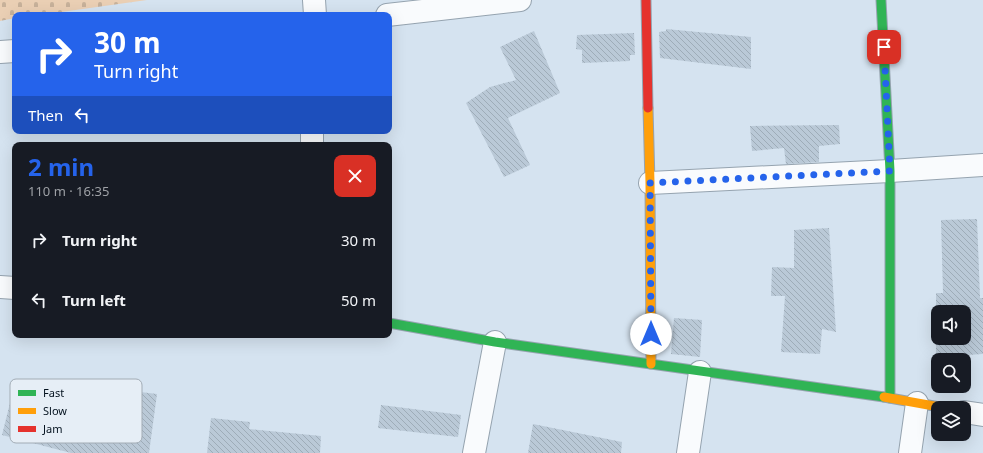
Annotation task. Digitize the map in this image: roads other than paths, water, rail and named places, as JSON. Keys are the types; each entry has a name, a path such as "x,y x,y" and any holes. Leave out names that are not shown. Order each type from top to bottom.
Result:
{"street":[{"path":"314,0 315,12"},
{"path":"392,14 520,0"},
{"path":"646,0 650,183 651,364"},
{"path":"881,0 890,171 890,398"},
{"path":"0,52 12,50"},
{"path":"650,183 983,165"},
{"path":"0,287 12,288"},
{"path":"392,324 495,342 890,398 931,406"},
{"path":"474,453 495,342"},
{"path":"688,453 700,372"},
{"path":"910,453 917,403"},
{"path":"971,413 983,415"}]}
